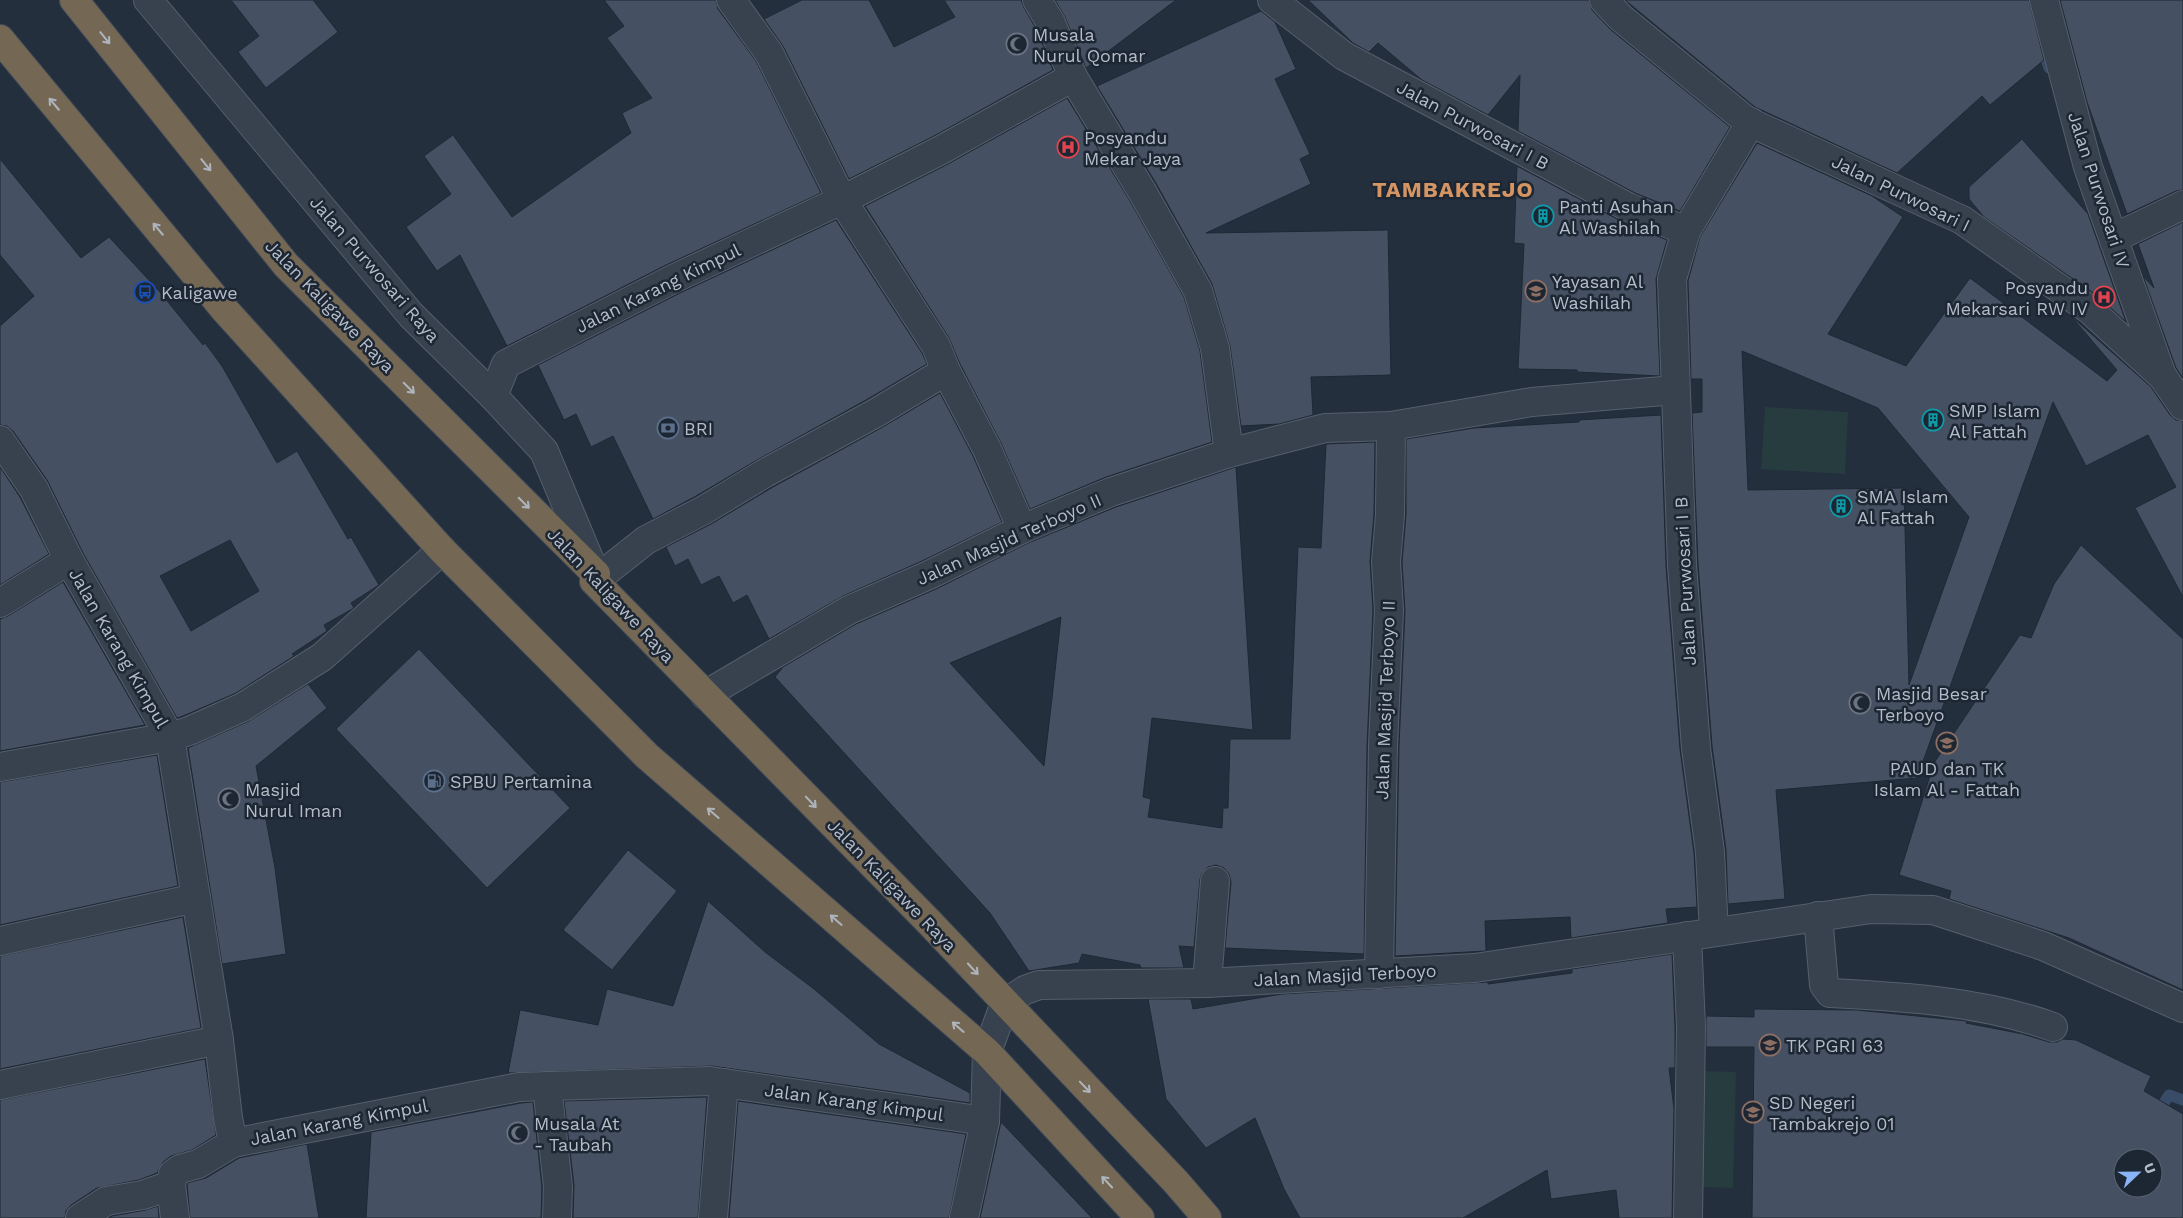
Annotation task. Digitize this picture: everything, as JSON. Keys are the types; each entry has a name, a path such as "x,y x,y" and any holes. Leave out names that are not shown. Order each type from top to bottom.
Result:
{"highway":[{"name":"Jalan Kaligawe Raya","path":"74,0 286,265 929,922 1208,1218"},
{"path":"0,38 224,309 442,550 648,756 987,1052 1140,1218"}],"street":[{"name":"Jalan Purwosari Raya","path":"148,0 410,315 493,396 544,451 594,578"},
{"path":"731,0 769,53 842,200 936,346 946,371 978,430 1022,529"},
{"path":"1036,0 1052,23 1073,77 1143,193 1198,291 1215,348 1229,453"},
{"name":"Jalan Purwosari I B","path":"1272,0 1344,56 1628,207 1686,231"},
{"name":"Jalan Purwosari I","path":"1604,0 1621,18 1751,122 1962,220 2090,310 2163,377 2183,406"},
{"name":"Jalan Purwosari IV","path":"2044,0 2088,167 2163,377"},
{"name":"Jalan Karang Kimpul","path":"493,396 506,364 673,279 842,200 941,150 1073,77"},
{"name":"Jalan Purwosari I B","path":"1714,932 1710,852 1696,748 1684,584 1672,279 1686,231 1751,122"},
{"path":"2114,238 2183,205"},
{"path":"594,578 646,540 704,510 765,473 874,414 946,371"},
{"name":"Jalan Masjid Terboyo II","path":"705,695 849,610 929,575 1022,529 1111,492 1229,453 1325,428 1391,426 1532,402 1675,390"},
{"name":"Jalan Masjid Terboyo II","path":"1378,974 1383,746 1389,610 1386,562 1390,515 1391,426"},
{"name":"Jalan Karang Kimpul","path":"0,440 34,489 69,560 170,737 219,1040 228,1118 233,1143 519,1087 710,1081 985,1121"},
{"name":"Jalan Karang Kimpul","path":"0,766 170,737 189,731 243,707 322,657 442,550"},
{"name":"Jalan Karang Kimpul","path":"0,603 69,560"},
{"path":"1207,983 1215,881"},
{"path":"0,941 196,898"},
{"name":"Jalan Masjid Terboyo","path":"1005,1003 1025,990 1040,985 1207,983 1475,968 1871,908 1933,910 2043,946 2183,1008"},
{"path":"1818,916 1824,985 1830,993 1928,999 2027,1017 2053,1027"},
{"path":"1687,936 1691,1027 1688,1218"},
{"path":"964,1218 985,1121 987,1052 1005,1003"},
{"path":"0,1085 219,1040"},
{"path":"713,1218 724,1083"},
{"path":"547,1086 558,1187 557,1218"},
{"path":"175,1218 171,1186 173,1174 180,1169 198,1164 233,1143"},
{"path":"80,1218 106,1201 143,1195 171,1186"}],"green space":[{"path":"1765,407 1848,412 1845,474 1761,469"},
{"path":"1701,1071 1736,1072 1733,1188 1698,1187"}],"building":[{"path":"231,0 313,0 338,32 266,88 238,52 259,36"},
{"path":"604,0 716,0 718,9 756,61 821,193 666,265 507,346 460,255 437,271 406,227 451,194 424,156 453,135 512,217 631,133 622,113 652,98 607,38 624,26"},
{"path":"802,0 869,0 894,47 955,17 944,0 1021,0 1037,30 1053,70 934,136 849,179 783,46 764,19"},
{"path":"1055,0 1176,0 1086,68 1065,17"},
{"path":"1308,0 1589,0 1592,10 1611,30 1730,127 1680,211 1635,193 1518,131 1520,75 1488,115 1422,80 1378,43 1369,52 1353,43"},
{"path":"1625,0 2029,0 2044,60 1990,105 1982,96 1897,173 1755,107"},
{"path":"2060,0 2183,0 2183,190 2176,191 2127,214 2087,102"},
{"path":"1261,11 1275,22 1296,69 1275,79 1310,154 1300,159 1311,184 1206,233 1388,230 1391,375 1311,377 1313,415 1279,424 1241,426 1230,346 1212,284 1157,185 1097,86"},
{"path":"1067,98 1130,201 1184,297 1200,351 1212,442 1106,477 1030,509 1001,443 960,364 949,338 865,206 948,164"},
{"path":"2022,139 2088,214 2126,322 2099,297 1984,217 1969,199 1969,187"},
{"path":"1757,143 1872,196 1903,217 1828,334 1906,366 1970,278 2107,381 2117,370 2070,315 2151,387 2170,415 2176,420 2183,421 2183,597 2135,508 2176,487 2148,435 2086,466 2053,402 1917,778 1776,790 1785,899 1728,904 1726,850 1712,746 1698,564 1692,413 1702,412 1702,379 1691,379 1688,281 1700,237","holes":["1742,351 1878,408 1969,517 1909,685 1904,488 1748,490"]},
{"path":"0,159 81,258 109,237 159,291 203,345 205,343 222,366 277,463 297,451 348,539 351,537 379,585 351,603 354,608 324,625 327,631 292,654 294,656 236,693 177,718 83,553 47,480 13,431 7,426 0,425 0,326 34,296 0,255","holes":["230,540 259,591 191,631 160,576"]},
{"path":"1517,166 1621,221 1667,240 1656,279 1660,376 1577,372 1577,370 1518,369 1524,244 1514,243"},
{"path":"836,220 922,353 927,364 653,519 613,436 591,447 576,414 564,420 538,365 680,293"},
{"path":"2183,222 2183,378 2176,368 2143,276 2154,288 2138,244"},
{"path":"940,393 973,456 1002,522 922,561 843,596 769,639 747,595 733,603 719,576 701,585 688,559 675,566 666,547 711,524"},
{"path":"1661,415 1666,566 1680,749 1694,853 1697,907 1666,909 1668,923 1571,938 1570,917 1485,921 1486,951 1395,956 1399,746 1405,611 1402,562 1406,515 1406,439 1474,428"},
{"path":"1375,442 1374,514 1370,561 1373,610 1367,746 1364,954 1225,948 1231,882 1229,874 1224,868 1216,865 1208,867 1202,873 1200,879 1194,947 1179,946 1184,968 1141,968 1140,965 1082,954 1079,963 1029,971 990,913 775,677 783,667 856,624 936,589 1028,543 1116,507 1236,467 1253,730 1152,718 1143,797 1151,799 1148,817 1222,828 1223,808 1228,808 1230,739 1290,739 1298,547 1321,548 1326,444","holes":["1061,617 1044,766 950,663"]},
{"path":"0,467 20,497 49,554 0,585"},
{"path":"2081,545 2183,639 2183,990 2069,938 1949,899 1951,891 1899,875 1934,763 2020,635 2031,638 2054,584"},
{"path":"63,582 145,725 0,751 0,619"},
{"path":"419,649 570,808 487,888 336,729"},
{"path":"308,684 327,708 256,766 275,868 286,954 222,964 188,748 249,721"},
{"path":"157,755 178,886 0,925 0,782"},
{"path":"628,850 677,891 612,970 563,930"},
{"path":"708,901 765,952 814,989 879,1044 970,1093 970,1103 712,1066 508,1073 520,1010 598,1025 607,989 673,1006"},
{"path":"183,917 201,1028 0,1069 0,956"},
{"path":"1672,954 1675,1068 1669,1068 1674,1109 1672,1218 1619,1218 1616,1190 1551,1199 1547,1170 1463,1218 1300,1218 1284,1189 1255,1118 1206,1148 1166,1099 1148,999 1191,999 1193,1009 1282,994 1488,982 1488,984 1572,973 1572,969"},
{"path":"1754,1009 1857,1010 1967,1021 1966,1023 2023,1034 2049,1042 2057,1042 2063,1039 2076,1040 2151,1076 2144,1091 2183,1114 2183,1218 1752,1218 1754,1047 1706,1047 1706,1016 1754,1017"},
{"path":"205,1059 216,1135 192,1150 171,1156 163,1162 157,1173 139,1180 97,1188 71,1205 66,1211 65,1218 0,1218 0,1100"},
{"path":"707,1097 698,1218 573,1218 574,1185 564,1101"},
{"path":"738,1101 966,1134 949,1218 729,1218"},
{"path":"533,1102 542,1188 541,1218 366,1218 371,1132"},
{"path":"1001,1122 1092,1218 980,1218"},
{"path":"307,1144 319,1218 190,1218 187,1183 206,1178 239,1158"},
{"path":"158,1206 159,1218 109,1218 112,1216"}],"waterway":[{"path":"2026,0 2049,68"},
{"path":"2157,1114 2169,1095 2183,1100"}],"place":[{"name":"Musala Nurul Qomar","path":"1017,44"},
{"name":"Posyandu Mekar Jaya","path":"1068,147"},
{"name":"Panti Asuhan Al Washilah","path":"1543,216"},
{"name":"Yayasan Al Washilah","path":"1536,291"},
{"name":"Kaligawe","path":"145,292"},
{"name":"Posyandu Mekarsari RW IV","path":"2104,297"},
{"name":"SMP Islam Al Fattah","path":"1933,420"},
{"name":"BRI","path":"668,428"},
{"name":"SMA Islam Al Fattah","path":"1841,506"},
{"name":"Masjid Besar Terboyo","path":"1860,703"},
{"name":"PAUD dan TK Islam Al - Fattah","path":"1947,743"},
{"name":"SPBU Pertamina","path":"434,781"},
{"name":"Masjid Nurul Iman","path":"229,799"},
{"name":"TK PGRI 63","path":"1770,1045"},
{"name":"SD Negeri Tambakrejo 01","path":"1753,1112"},
{"name":"Musala At - Taubah","path":"518,1133"}],"district":[{"name":"TAMBAKREJO","path":"1453,189"}]}
